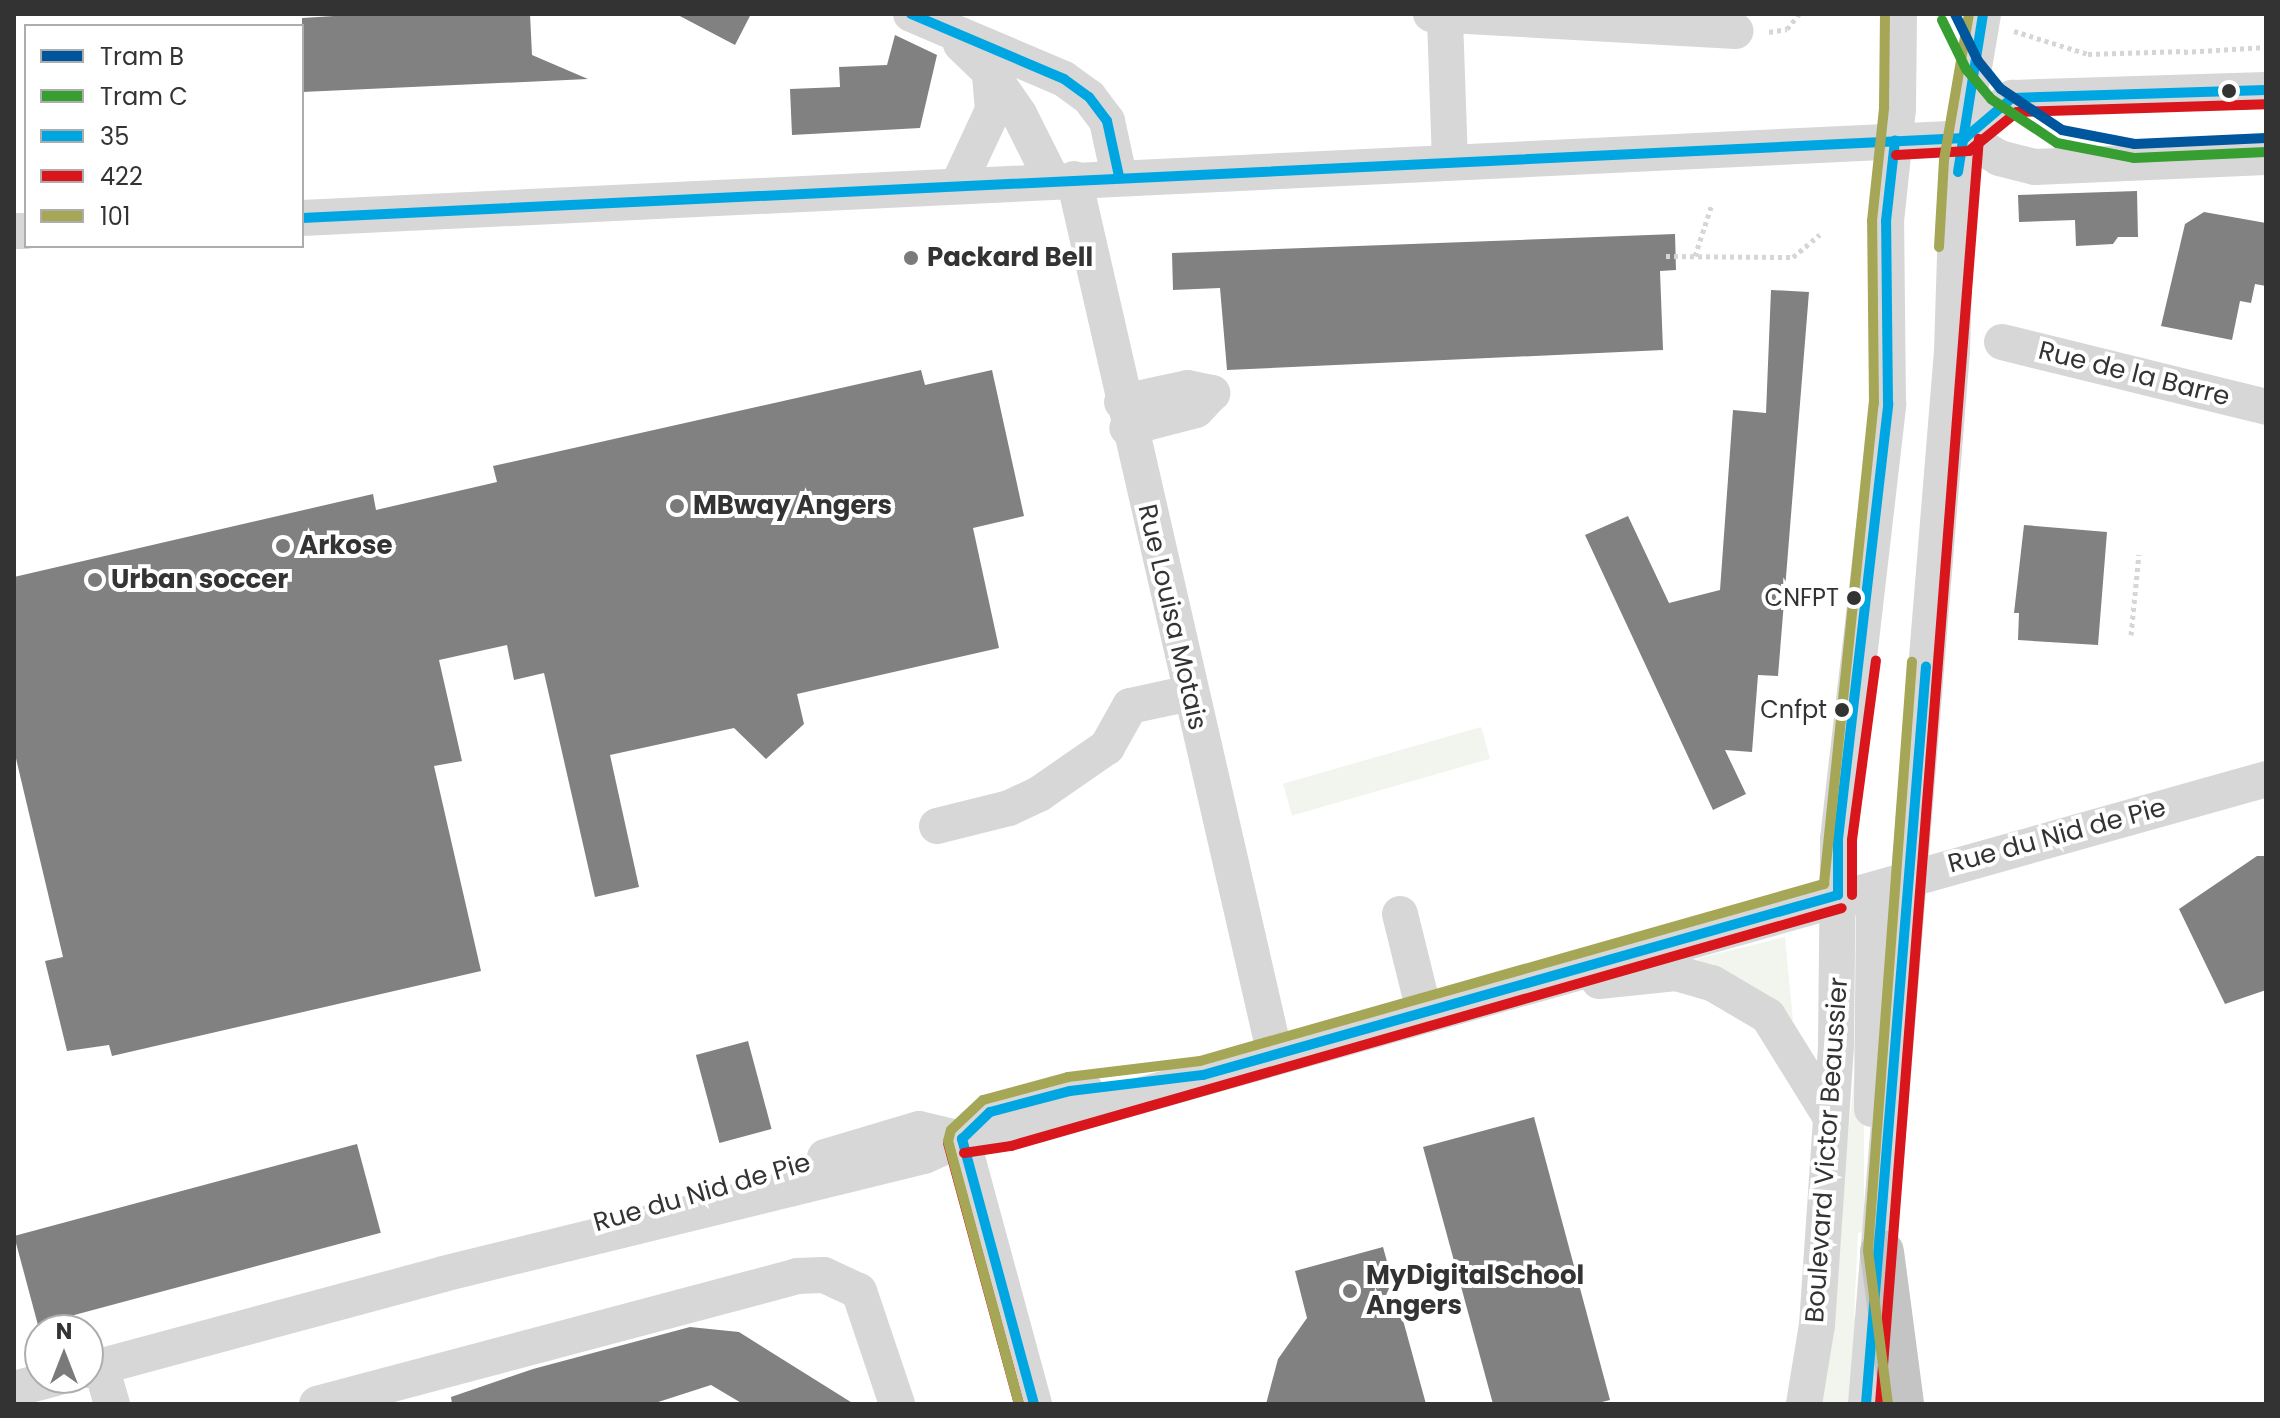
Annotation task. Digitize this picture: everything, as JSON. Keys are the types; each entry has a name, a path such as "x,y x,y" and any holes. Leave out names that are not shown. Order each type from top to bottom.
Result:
{"highway":[{"path":"1883,1238 1902,1404"}],"street":[{"path":"911,14 955,26 1064,79 1107,121 1119,176"},
{"path":"1450,159 1438,16 1518,14 1736,31"},
{"name":"Boulevard Victor Beaussier","path":"1804,1404 1817,1325 1830,1116 1838,839 1888,404 1886,221 1895,141 1899,14"},
{"name":"Boulevard Victor Beaussier","path":"1866,1404 1883,1238 1952,351 1953,226 1965,138 1993,22"},
{"name":"Rue Louisa Motais","path":"955,26 1063,180 1125,415 1275,1055"},
{"path":"958,185 989,122 990,72"},
{"path":"1019,114 1032,91 1064,79"},
{"path":"1965,138 2012,98 2266,90"},
{"path":"304,218 1450,159 1965,138 1999,158 2035,167 2266,157"},
{"name":"Rue de la Barre","path":"2002,342 2266,407"},
{"path":"937,826 1009,808 1039,794 1107,747 1130,706 1190,693"},
{"name":"Rue du Nid de Pie","path":"104,1366 443,1274 884,1136 919,1129 962,1139 1007,1133 1203,1075 1526,988 1838,895 2266,779"},
{"name":"Boulevard Victor Beaussier","path":"1838,895 1865,897 1874,911 1872,1148 1883,1238"},
{"path":"1400,914 1425,1015"},
{"name":"Rue du Nid de Pie","path":"1526,988 1676,973 1712,983 1768,1016 1830,1116"},
{"path":"962,1139 1034,1404"},
{"path":"317,1404 797,1276 824,1275 859,1291 897,1404"}],"path":[{"path":"1993,22 2088,54 2185,51"},
{"path":"1695,256 1711,207"},
{"path":"1666,256 1793,257 1820,234"},
{"path":"2131,635 2139,554"}],"shaded area":[{"path":"1481,727 1490,759 1292,816 1283,784"},
{"path":"1785,937 1793,1021 1770,1000 1697,966 1699,958"},
{"path":"1854,1077 1864,1078 1864,1232 1858,1233 1854,1317 1864,1319 1857,1404 1821,1404"}],"building":[{"path":"366,14 530,14 532,55 588,79 304,92 302,18"},
{"path":"676,14 751,14 735,45"},
{"path":"895,35 937,55 920,128 792,135 790,89 840,87 839,67 887,65"},
{"path":"2137,191 2138,237 2118,237 2113,244 2076,246 2075,220 2019,222 2018,195"},
{"path":"2204,212 2266,223 2266,286 2255,284 2251,303 2240,301 2232,340 2161,326 2185,224"},
{"path":"1675,234 1676,270 1660,271 1663,350 1227,370 1220,288 1173,290 1172,253"},
{"path":"1771,290 1809,292 1778,676 1758,675 1752,752 1725,750 1746,794 1713,810 1585,535 1628,516 1669,603 1720,590 1733,410 1766,413"},
{"path":"921,370 925,385 992,370 1024,516 973,528 999,648 797,694 804,724 766,759 734,728 610,755 639,887 595,897 544,673 514,680 507,645 439,660 462,761 434,766 481,971 112,1056 109,1045 67,1051 45,961 63,957 14,750 14,577 373,494 376,510 497,482 493,466"},
{"path":"2024,525 2107,532 2098,645 2018,640 2019,613 2014,613"},
{"path":"2257,856 2266,856 2266,990 2225,1004 2179,909"},
{"path":"748,1041 772,1129 719,1143 696,1055"},
{"path":"1534,1117 1610,1400 1594,1404 1493,1404 1423,1147"},
{"path":"357,1144 381,1233 78,1314 35,1314 14,1236"},
{"path":"1383,1247 1426,1404 1266,1404 1278,1359 1307,1318 1295,1271"},
{"path":"690,1327 739,1332 854,1404 743,1404 711,1385 652,1404 452,1404 451,1397 533,1369"}],"tram line":[{"name":"B","path":"1955,14 1978,61 2001,89 2062,130 2135,144 2266,138"},
{"name":"C","path":"1942,20 1966,69 1991,99 2057,143 2134,158 2266,152"}],"transit line":[{"name":"35","path":"911,14 1064,79 1089,97 1107,121 1119,176"},
{"name":"101","path":"1019,1404 948,1141 951,1130 983,1100 1068,1077 1200,1061 1824,884 1874,403 1872,221 1884,108 1885,14"},
{"name":"101","path":"1939,247 1944,160 1969,14"},
{"name":"35","path":"1958,172 1983,14"},
{"name":"35","path":"304,218 1965,138 2012,98 2266,90"},
{"name":"422","path":"1896,155 1969,151 2017,112 2266,104"},
{"name":"422","path":"1880,1404 1979,139"},
{"name":"35","path":"1034,1404 962,1139 990,1112 1070,1091 1203,1075 1838,895 1838,839 1888,404 1886,221 1895,141"},
{"name":"422","path":"1852,895 1852,840 1876,661"},
{"name":"101","path":"1888,1404 1868,1251 1912,662"},
{"name":"35","path":"1866,1404 1926,666"},
{"name":"422","path":"964,1153 1011,1146 1842,908"},
{"name":"422","path":"948,1143 1019,1404"}],"place":[{"name":"Packard Bell","path":"911,258"},
{"name":"MBway Angers","path":"677,506"},
{"name":"Arkose","path":"283,546"},
{"name":"Urban soccer","path":"95,580"},
{"name":"CNFPT","path":"1854,598"},
{"name":"Cnfpt","path":"1842,710"},
{"name":"MyDigitalSchool Angers","path":"1350,1291"}]}
